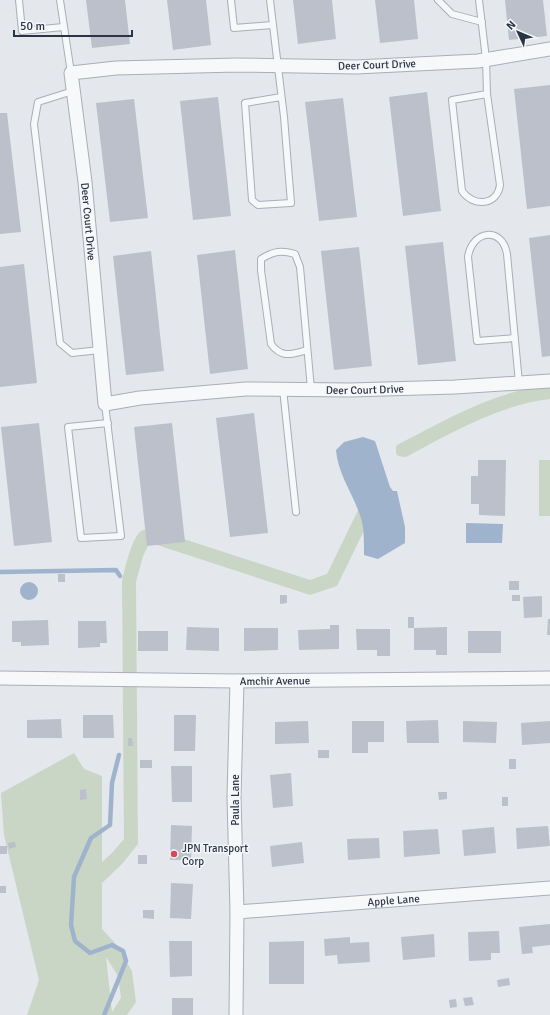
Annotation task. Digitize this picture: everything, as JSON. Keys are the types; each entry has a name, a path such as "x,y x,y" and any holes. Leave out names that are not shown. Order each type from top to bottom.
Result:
{"street":[{"name":"Deer Court Drive","path":"550,49 486,59 356,67 277,66 116,68 71,73 85,182 105,404 174,394 246,389 454,387 550,381"},
{"name":"Amchir Avenue","path":"0,678 237,681 550,678"},
{"name":"Paula Lane","path":"236,1015 237,912 234,797 237,681"},
{"name":"Apple Lane","path":"237,912 550,888"}],"lane":[{"path":"19,0 22,31 63,27"},
{"path":"60,0 71,73"},
{"path":"231,0 234,28 272,25"},
{"path":"270,0 281,97 291,202 258,205 252,200 245,103 281,97"},
{"path":"438,0 452,14 482,22"},
{"path":"479,0 486,59 487,94 500,185 498,193 492,200 480,202 470,200 462,191 452,100 487,94"},
{"path":"73,91 38,102 34,124 60,343 72,353 100,350"},
{"path":"515,338 477,341 468,257 469,248 473,242 483,235 499,238 506,248 515,338 519,383"},
{"path":"307,350 284,354 277,352 271,344 261,259 272,252 287,252 295,254 300,267 307,350 310,389"},
{"path":"283,389 296,512"},
{"path":"105,404 108,424 121,536 81,538 68,427 108,424"}],"green space":[{"path":"550,385 550,399 532,402 494,413 439,439 406,457 398,456 396,453 396,446 399,444 472,407 511,393"},
{"path":"539,460 550,460 550,516 539,516"},
{"path":"363,500 376,506 337,586 310,595 154,544 149,544 143,556 136,582 138,844 122,864 102,883 102,929 114,942 132,971 136,1002 127,1015 27,1015 39,980 4,835 1,793 74,753 84,769 102,776 102,862 124,839 122,580 132,545 139,533 143,530 156,530 310,580 327,574","holes":["106,957 118,976 121,998 112,1012"]}],"water":[{"path":"363,437 375,441 390,487 393,491 397,491 405,527 405,543 378,559 364,555 363,527 357,507 340,470 336,450 344,442"},
{"path":"466,523 503,524 502,543 466,543"},
{"path":"29,582 35,585 38,591 35,597 29,600 23,597 20,591 23,585"}],"building":[{"path":"86,0 125,0 130,44 92,48"},
{"path":"167,0 206,0 211,45 173,50"},
{"path":"293,0 332,0 336,39 298,44"},
{"path":"375,0 414,0 418,39 380,43"},
{"path":"505,0 543,0 547,36 509,40"},
{"path":"550,85 550,206 527,209 514,89"},
{"path":"427,92 441,211 403,216 389,97"},
{"path":"218,97 231,216 193,220 180,101"},
{"path":"343,98 357,217 319,221 305,102"},
{"path":"134,99 148,218 110,222 96,103"},
{"path":"0,113 7,113 21,232 0,234"},
{"path":"550,235 550,356 542,357 529,238"},
{"path":"443,242 456,361 418,365 405,246"},
{"path":"359,247 372,366 334,370 321,251"},
{"path":"235,250 248,369 210,374 197,255"},
{"path":"151,251 164,371 126,375 113,256"},
{"path":"24,264 37,383 0,387 0,267"},
{"path":"254,413 268,533 230,537 216,418"},
{"path":"39,423 52,542 14,546 1,427"},
{"path":"172,423 185,542 147,546 134,427"},
{"path":"478,460 506,460 505,516 479,515 479,504 471,504 471,476 478,476"},
{"path":"58,574 65,574 65,582 58,582"},
{"path":"509,581 519,581 519,590 509,590"},
{"path":"280,595 287,595 287,603 280,604"},
{"path":"512,595 520,595 520,601 512,601"},
{"path":"542,596 542,617 524,618 523,597"},
{"path":"408,617 414,617 414,628 408,628"},
{"path":"548,619 550,619 550,635 547,635"},
{"path":"48,620 49,645 21,646 21,642 12,642 12,621"},
{"path":"78,621 106,621 107,643 100,643 100,647 78,648"},
{"path":"330,625 339,625 339,649 299,650 298,630 330,629"},
{"path":"187,627 219,628 219,651 186,650"},
{"path":"447,627 447,655 436,655 436,650 414,650 414,628"},
{"path":"244,628 278,628 278,650 244,651"},
{"path":"356,629 390,629 390,656 377,656 377,650 357,650"},
{"path":"138,631 168,631 168,651 138,651"},
{"path":"468,631 501,631 501,653 468,653"},
{"path":"83,715 113,715 114,738 83,738"},
{"path":"174,715 196,715 195,751 174,751"},
{"path":"61,719 62,738 27,738 27,720"},
{"path":"438,720 439,743 407,743 406,721"},
{"path":"308,721 309,743 275,744 275,722"},
{"path":"352,721 384,721 384,742 368,742 368,753 352,753"},
{"path":"463,721 497,722 496,743 463,742"},
{"path":"550,721 550,743 522,745 521,723"},
{"path":"128,738 132,738 133,746 128,746"},
{"path":"318,750 329,750 329,758 318,758"},
{"path":"509,759 516,759 516,769 509,769"},
{"path":"140,760 152,760 152,768 140,768"},
{"path":"171,766 192,766 192,802 172,802"},
{"path":"291,773 293,806 273,808 270,775"},
{"path":"86,789 87,799 80,800 80,790"},
{"path":"438,792 447,792 447,799 439,800"},
{"path":"502,797 508,797 508,806 502,806"},
{"path":"171,825 192,826 191,860 170,860"},
{"path":"548,826 550,846 517,849 516,828"},
{"path":"494,827 496,853 464,856 462,830"},
{"path":"438,829 440,854 404,857 403,831"},
{"path":"379,838 380,858 348,860 347,839"},
{"path":"15,842 16,847 9,849 8,843"},
{"path":"302,842 304,863 272,867 270,846"},
{"path":"0,846 7,846 7,854 0,854"},
{"path":"138,855 147,855 147,864 138,864"},
{"path":"171,883 193,884 191,919 170,918"},
{"path":"0,886 6,886 6,893 0,893"},
{"path":"143,910 154,910 154,919 143,918"},
{"path":"550,924 550,945 532,947 533,953 522,954 519,927"},
{"path":"499,931 500,953 491,953 491,960 469,961 468,932"},
{"path":"434,934 435,957 403,960 401,937"},
{"path":"350,937 350,943 369,942 370,962 338,964 337,955 325,956 324,939"},
{"path":"169,941 192,941 192,976 170,977"},
{"path":"304,941 304,984 269,984 269,942"},
{"path":"509,978 510,985 498,987 497,980"},
{"path":"472,997 474,1005 465,1006 463,998"},
{"path":"172,998 193,998 193,1015 172,1015"},
{"path":"456,999 457,1007 450,1008 449,1000"}],"waterway":[{"path":"0,572 116,570 120,576"},
{"path":"104,1015 126,961 123,951 112,945 90,953 75,941 71,925 74,877 91,838 110,825 112,783 119,755"}],"place":[{"name":"JPN Transport Corp","path":"174,854"}]}
